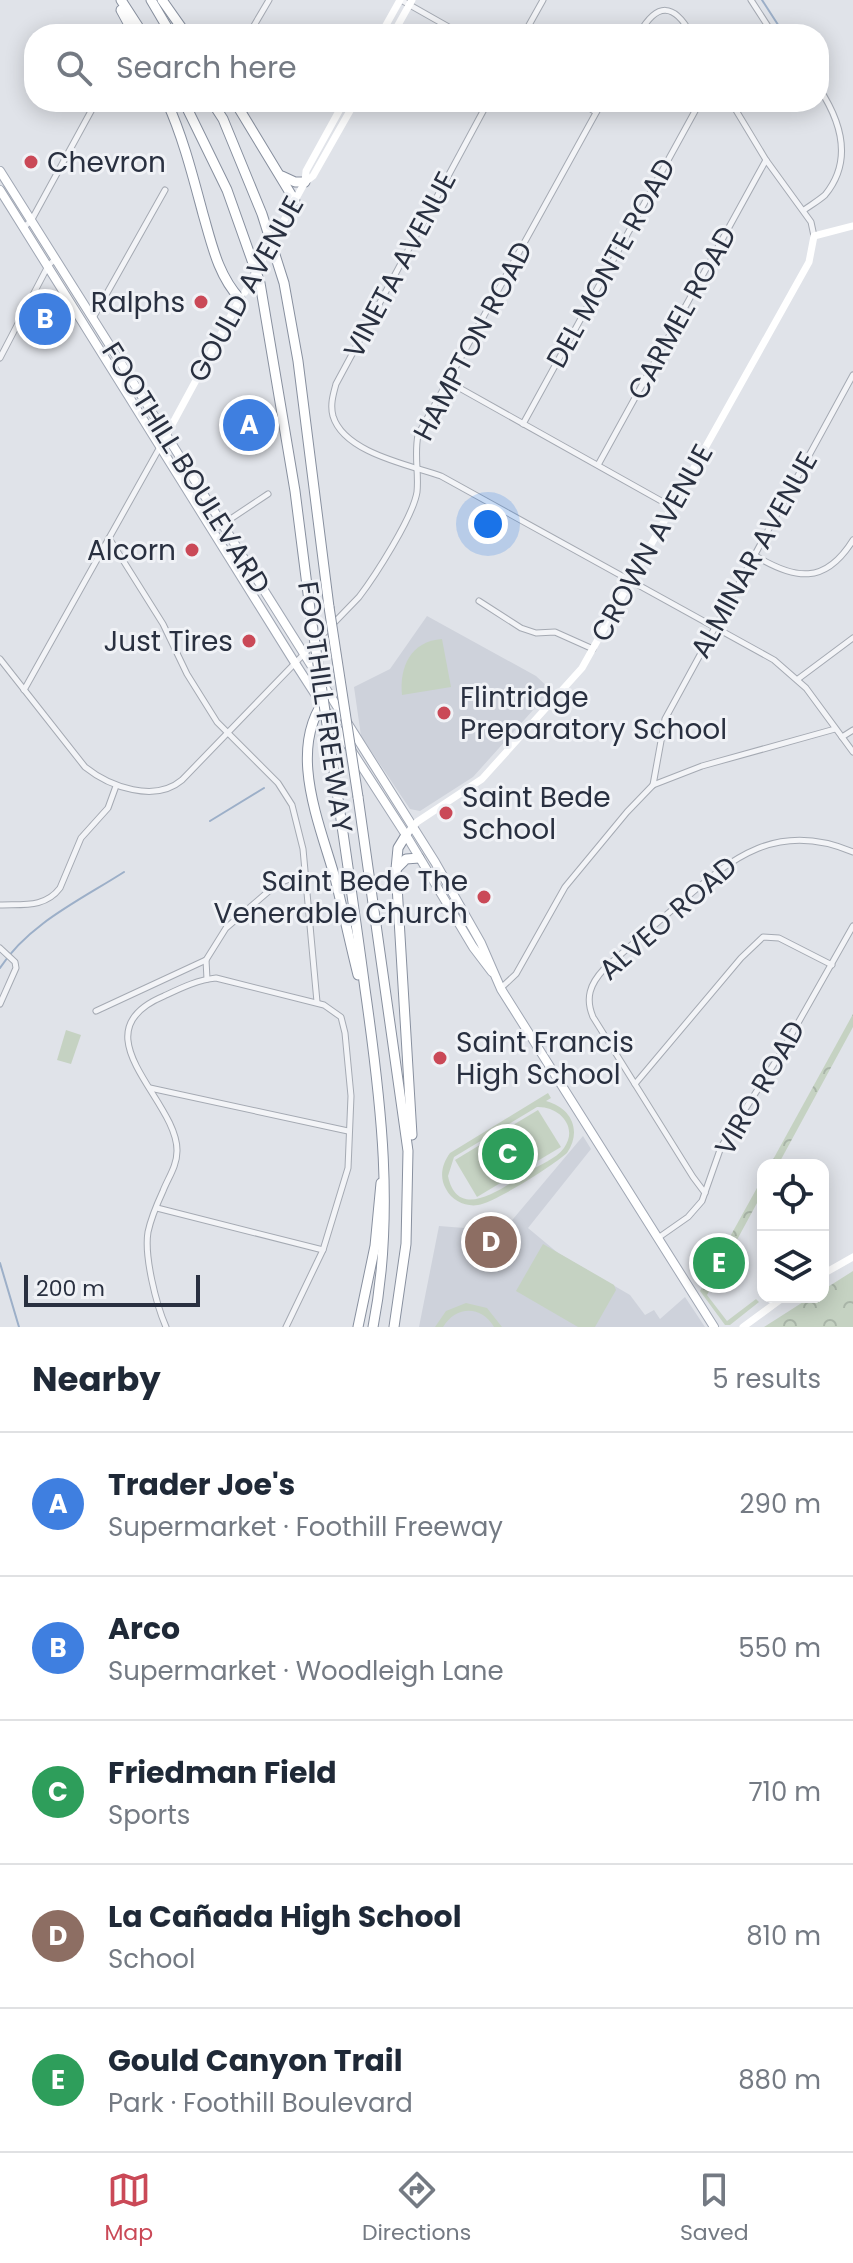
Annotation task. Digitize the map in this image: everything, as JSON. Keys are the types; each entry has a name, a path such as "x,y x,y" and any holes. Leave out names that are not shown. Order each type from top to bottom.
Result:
{"highway":[{"path":"118,0 129,24"},
{"path":"118,0 136,24"},
{"path":"151,0 165,24"},
{"path":"162,0 179,24"},
{"path":"170,112 218,265 227,285 242,295"},
{"name":"FOOTHILL FREEWAY","path":"189,112 227,190 260,283 295,491 371,1028 384,1160 386,1209 383,1268 373,1327"},
{"name":"FOOTHILL FREEWAY","path":"218,112 262,214 284,283 298,361 329,607 406,1123 409,1187 396,1327"},
{"path":"241,112 295,201"},
{"path":"278,173 288,180 305,182"},
{"path":"329,694 316,710 310,734 309,781 371,1028"},
{"path":"409,831 398,848 396,869 412,1114 409,1187"},
{"path":"396,869 406,859 419,858"},
{"path":"358,1327 375,1246 384,1160"}],"main road":[{"name":"FOOTHILL BOULEVARD","path":"0,171 88,330 161,445 329,694 409,831 419,858 473,947 492,972"},
{"name":"FOOTHILL BOULEVARD","path":"0,190 28,224"},
{"name":"FOOTHILL BOULEVARD","path":"52,263 93,319 165,436 295,663 481,943 501,989 714,1327"}],"street":[{"path":"255,24 269,0"},
{"path":"530,24 543,0"},
{"path":"751,0 767,24"},
{"path":"389,24 406,1"},
{"path":"397,24 406,1"},
{"path":"406,1 444,24"},
{"path":"645,24 651,15 669,11 682,17 686,24"},
{"path":"804,210 833,187 841,175 847,154 844,130 829,105"},
{"path":"28,224 90,112"},
{"name":"GOULD AVENUE","path":"24,690 295,201 305,182 306,171 338,112"},
{"name":"GOULD AVENUE","path":"305,182 313,176 349,112"},
{"name":"VINETA AVENUE","path":"416,470 401,466 353,441 333,417 332,401 336,384 483,112"},
{"name":"HAMPTON ROAD","path":"116,786 158,792 168,790 182,780 359,597 413,505 418,435 596,112"},
{"name":"DEL MONTE ROAD","path":"523,424 695,112"},
{"path":"737,112 766,160 804,210 814,236 853,226"},
{"name":"CARMEL ROAD","path":"598,465 766,160"},
{"path":"88,330 165,190"},
{"name":"CROWN AVENUE","path":"409,831 482,779 582,668 809,262 814,236"},
{"path":"0,358 52,263"},
{"name":"ALMINAR AVENUE","path":"653,785 665,719 853,375"},
{"path":"447,381 672,508"},
{"path":"416,470 441,476 774,660 798,679 853,752"},
{"path":"217,527 268,494"},
{"path":"109,538 163,624 187,674 217,722 285,792 297,817 301,831 317,1002"},
{"path":"754,555 783,571 812,574 832,566 853,540"},
{"path":"479,601 521,628 536,633 555,632 593,649"},
{"path":"798,679 853,638"},
{"path":"0,659 85,767 116,786 108,808 81,838 55,895 38,904 0,905"},
{"path":"501,989 516,974 565,887 653,785 702,766 835,729"},
{"path":"842,737 853,730"},
{"name":"ALVEO ROAD","path":"635,1084 593,1017 588,1001 592,985 604,969 712,875 743,853 809,839 836,844 853,852"},
{"path":"96,1011 206,960 226,928 277,884 292,878 305,879"},
{"name":"VIRO ROAD","path":"657,1239 688,1217 705,1193 721,1147 781,1053 853,926"},
{"path":"705,1193 635,1084 741,958 763,937 779,938 832,965"},
{"path":"0,948 15,962 16,971 0,1004"},
{"path":"206,960 207,979"},
{"path":"166,1327 154,1287 147,1242 175,1164 177,1146 170,1124 137,1068 128,1046 133,1021 145,1005 207,979 232,981 317,1002 337,1013 343,1024 351,1078 348,1168 323,1250 286,1327"},
{"path":"150,1088 348,1131"},
{"path":"157,1208 323,1250"},
{"path":"829,1271 853,1257"},
{"path":"743,1327 776,1303"}],"shaded area":[{"name":"Flintridge Preparatory School","path":"427,616 536,676 551,690 473,777 420,811 410,809 361,736 354,687 390,669"},
{"path":"583,1136 591,1149 528,1228 558,1253 630,1295 645,1315 654,1310 660,1319 685,1297 705,1327 419,1327 439,1226 503,1231"}],"green space":[{"path":"442,639 451,687 402,695 403,675 409,657 422,645"},
{"path":"853,1014 853,1027 781,1159 773,1159"},
{"path":"66,1030 81,1035 71,1064 57,1060"},
{"path":"548,1093 551,1098 546,1101 568,1115 574,1129 571,1145 560,1159 510,1191 478,1205 460,1202 446,1189 442,1171 450,1153","holes":["537,1107 559,1114 568,1126 568,1140 561,1152 483,1197 472,1200 461,1198 453,1190 448,1176 454,1157"]},
{"path":"538,1110 561,1147 477,1197 455,1160"},
{"path":"757,1188 757,1203 707,1295 727,1321 756,1299 758,1303 730,1325 725,1325 700,1291"},
{"path":"543,1244 614,1285 616,1290 595,1327 578,1327 516,1291"},
{"path":"853,1271 853,1327 764,1327 802,1303 829,1303 829,1286"},
{"path":"466,1303 487,1308 502,1327 494,1327 482,1315 468,1311 455,1315 443,1327 435,1327 446,1311"}],"waterway":[{"path":"762,0 778,24"},
{"path":"210,821 264,788"},
{"path":"0,968 40,925 124,872"},
{"path":"0,1263 19,1327"}],"place":[{"name":"Chevron","path":"31,162"},
{"name":"Ralphs","path":"201,302"},
{"name":"Arco","path":"45,319"},
{"name":"Trader Joe's","path":"249,425"},
{"name":"Alcorn","path":"192,550"},
{"name":"Just Tires","path":"249,641"},
{"name":"Flintridge Preparatory School","path":"444,713"},
{"name":"Saint Bede School","path":"446,813"},
{"name":"Saint Bede The Venerable Church","path":"484,897"},
{"name":"Saint Francis High School","path":"440,1058"},
{"name":"Friedman Field","path":"508,1154"},
{"name":"La Cañada High School","path":"491,1242"},
{"name":"Gould Canyon Trail","path":"719,1263"}]}
